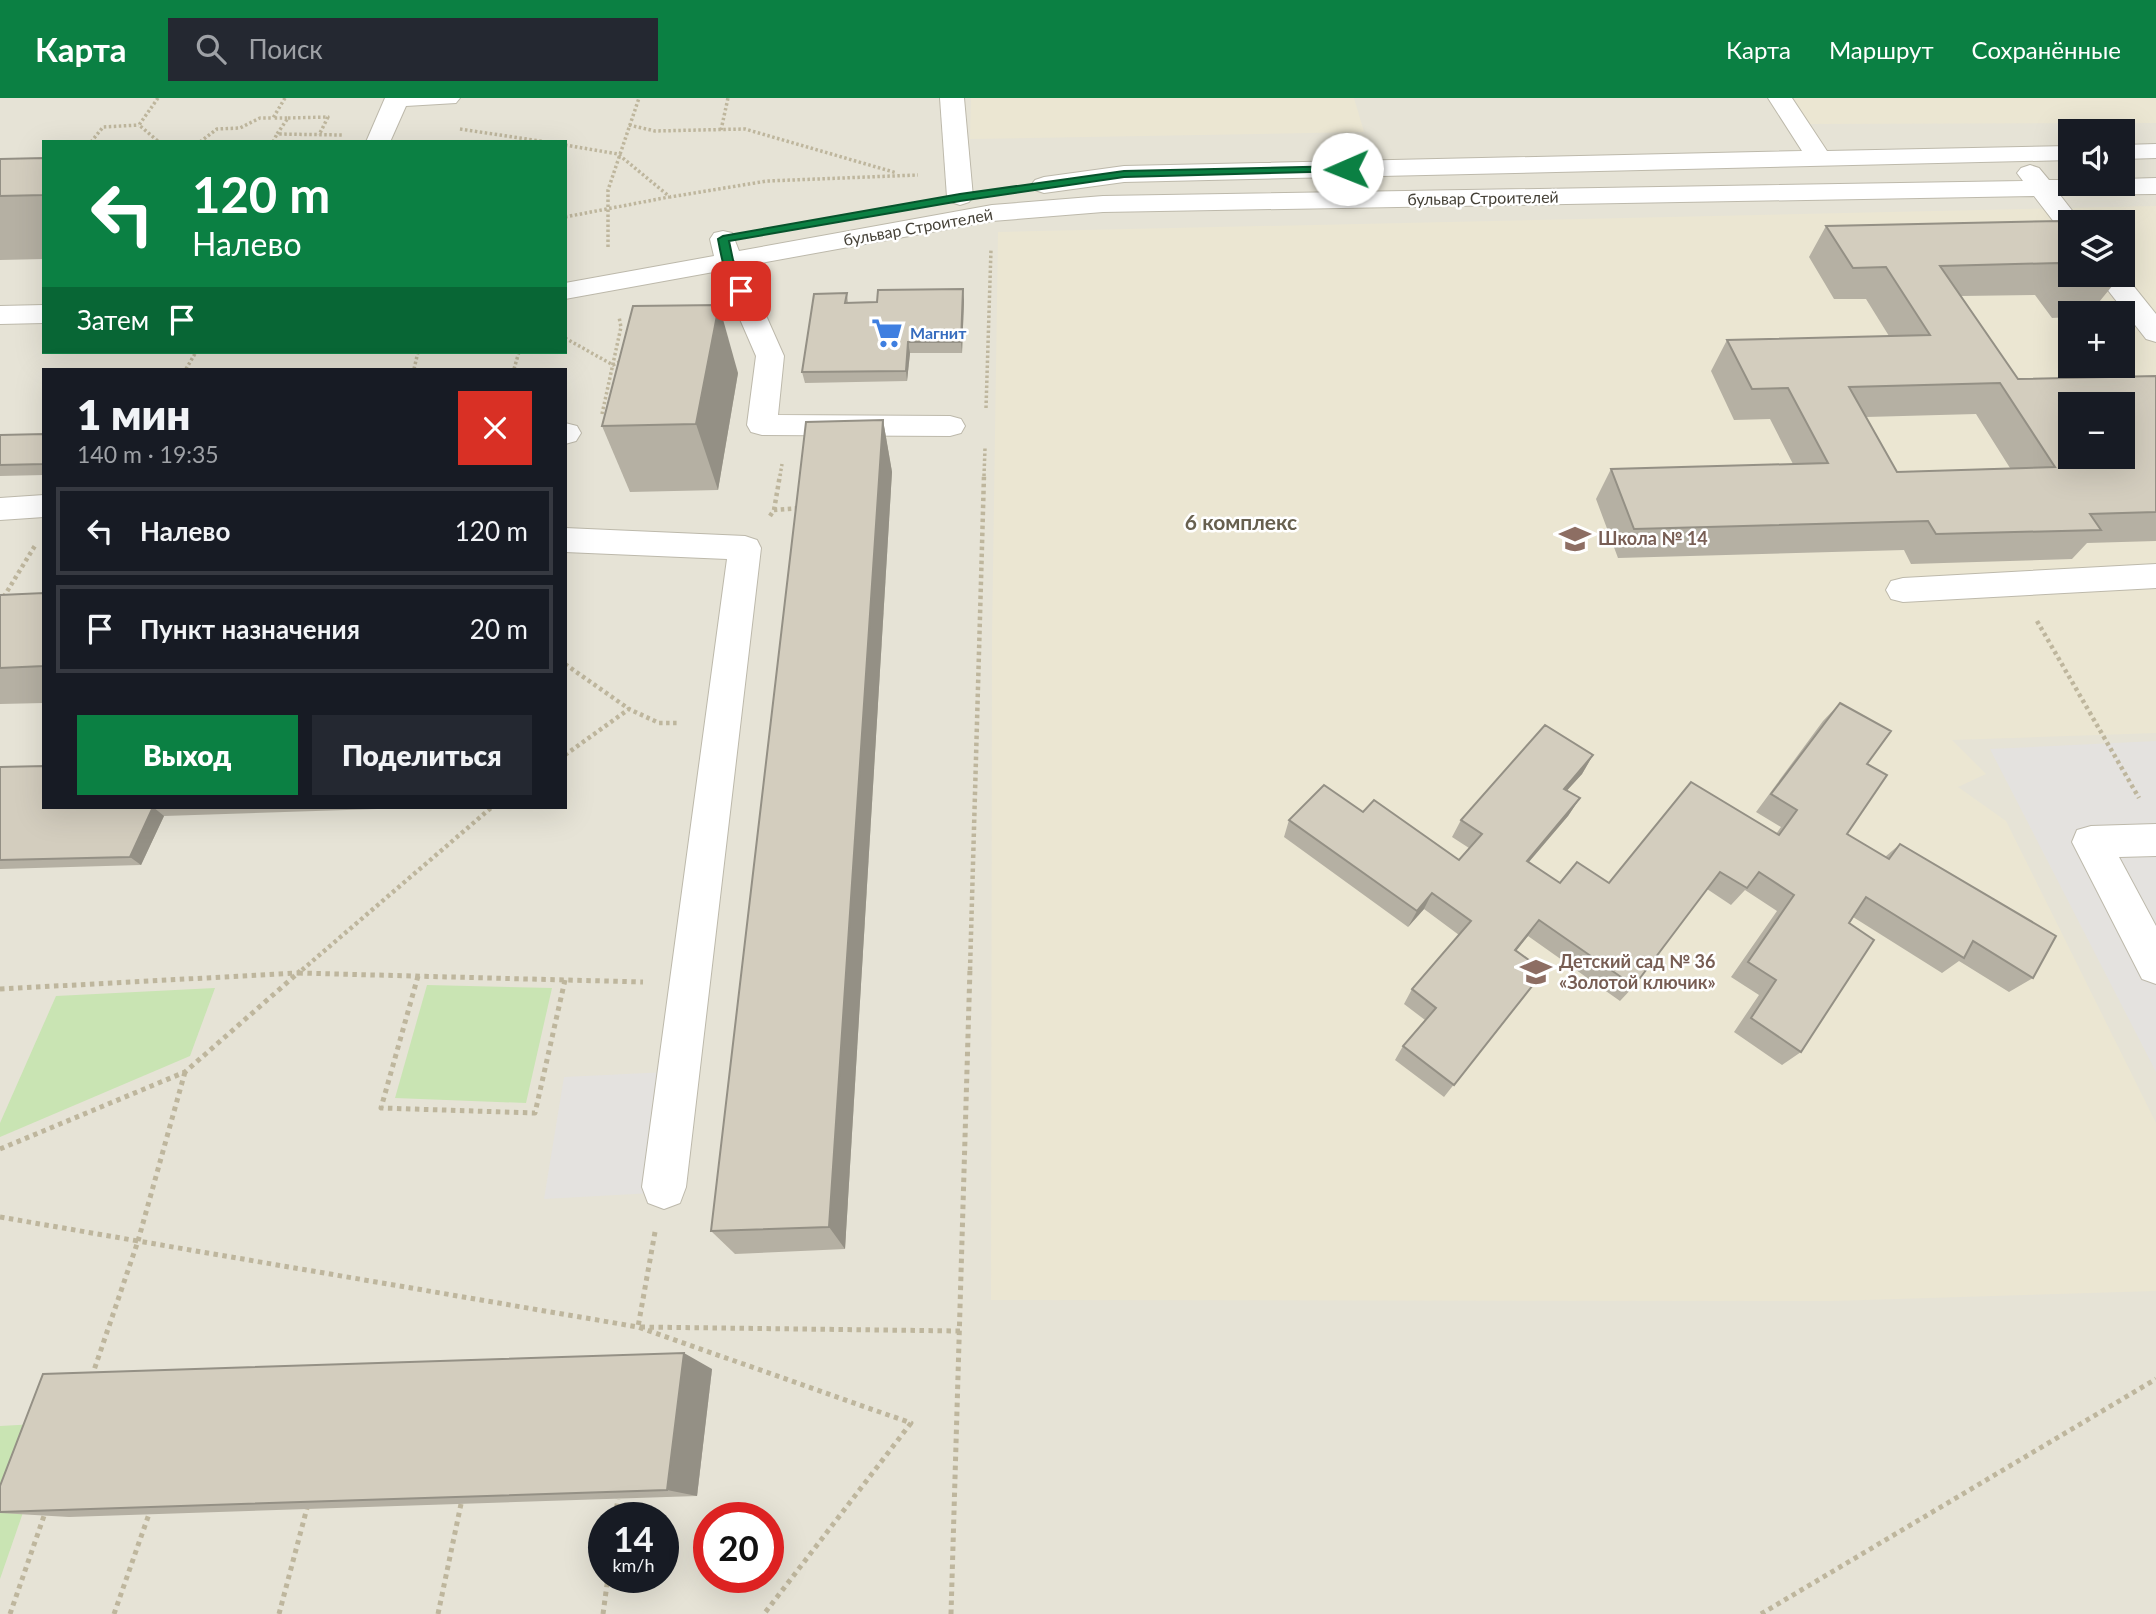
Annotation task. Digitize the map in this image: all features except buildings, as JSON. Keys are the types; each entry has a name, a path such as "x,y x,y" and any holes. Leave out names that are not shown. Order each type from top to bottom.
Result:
{"street":[{"path":"389,119 448,98"},
{"path":"952,98 959,188"},
{"path":"1780,98 1819,158"},
{"path":"2135,152 2156,151"},
{"path":"950,426 762,425 770,355 725,250 959,188 1124,174 2058,153"},
{"path":"2016,155 2058,210"},
{"name":"бульвар Строителей","path":"567,290 609,270 725,250 992,213 1104,204 2156,186"},
{"path":"2120,287 2156,333"},
{"path":"0,315 42,314"},
{"path":"0,509 42,506"},
{"path":"567,540 745,548 664,1187"},
{"path":"1903,590 2156,576"},
{"path":"2156,840 2091,842 2156,966"}],"path":[{"path":"139,125 158,98"},
{"path":"273,118 285,98"},
{"path":"601,418 621,327 609,270 608,190 639,98"},
{"path":"721,130 728,98"},
{"path":"203,140 218,130 240,128 260,118 328,117 319,135"},
{"path":"274,140 288,118"},
{"path":"277,135 319,135 389,119 532,140"},
{"path":"93,140 103,127 139,125 157,140"},
{"path":"629,125 655,131 745,129 959,188"},
{"path":"567,145 618,154 670,197"},
{"path":"567,218 767,181 902,174"},
{"path":"986,422 992,213"},
{"path":"567,339 613,365"},
{"path":"613,365 631,356"},
{"path":"774,510 789,425"},
{"path":"951,1614 986,436"},
{"path":"0,603 36,544"},
{"path":"2015,584 2143,804"},
{"path":"567,665 629,709 659,723 723,723"},
{"path":"567,754 629,709"},
{"path":"0,1149 185,1072 490,809"},
{"path":"0,989 298,973 690,983"},
{"path":"418,976 382,1108 535,1113 565,980"},
{"path":"90,1382 138,1241 185,1072"},
{"path":"638,1327 664,1187"},
{"path":"0,1217 638,1327 961,1331"},
{"path":"638,1327 911,1423 764,1614"},
{"path":"1761,1614 2156,1378"},
{"path":"438,1614 461,1504"},
{"path":"279,1614 307,1508"},
{"path":"10,1614 46,1511"},
{"path":"114,1614 149,1514"},
{"path":"603,1614 606,1593"}],"shaded area":[{"name":"6 комплекс","path":"0,98 2156,98 2156,1614 0,1614"},
{"path":"971,98 1354,98 1364,132 970,139"},
{"path":"1792,98 2156,98 2156,123 2135,123 2135,119 2058,119 2058,123 1809,124"},
{"path":"2156,206 2156,733 1952,740 1986,774 1958,787 2006,821 2156,1123 2156,1291 1832,1301 991,1300 992,636 998,232"},
{"path":"2156,741 2156,1072 1990,749"},
{"path":"668,1072 653,1193 544,1199 564,1077"}],"green space":[{"path":"427,985 552,988 526,1103 395,1098"},
{"path":"215,988 190,1056 0,1137 0,1123 56,996"},
{"path":"54,1423 0,1579 0,1426"}],"place":[{"name":"Магнит","path":"887,333"},
{"name":"Школа № 14","path":"1575,539"},
{"name":"Детский сад № 36 «Золотой ключик»","path":"1536,972"}],"district":[{"name":"6 комплекс","path":"1241,523"}],"route":[{"path":"741,291 728,260 723,239 960,197 1124,174 1347,169"}]}
